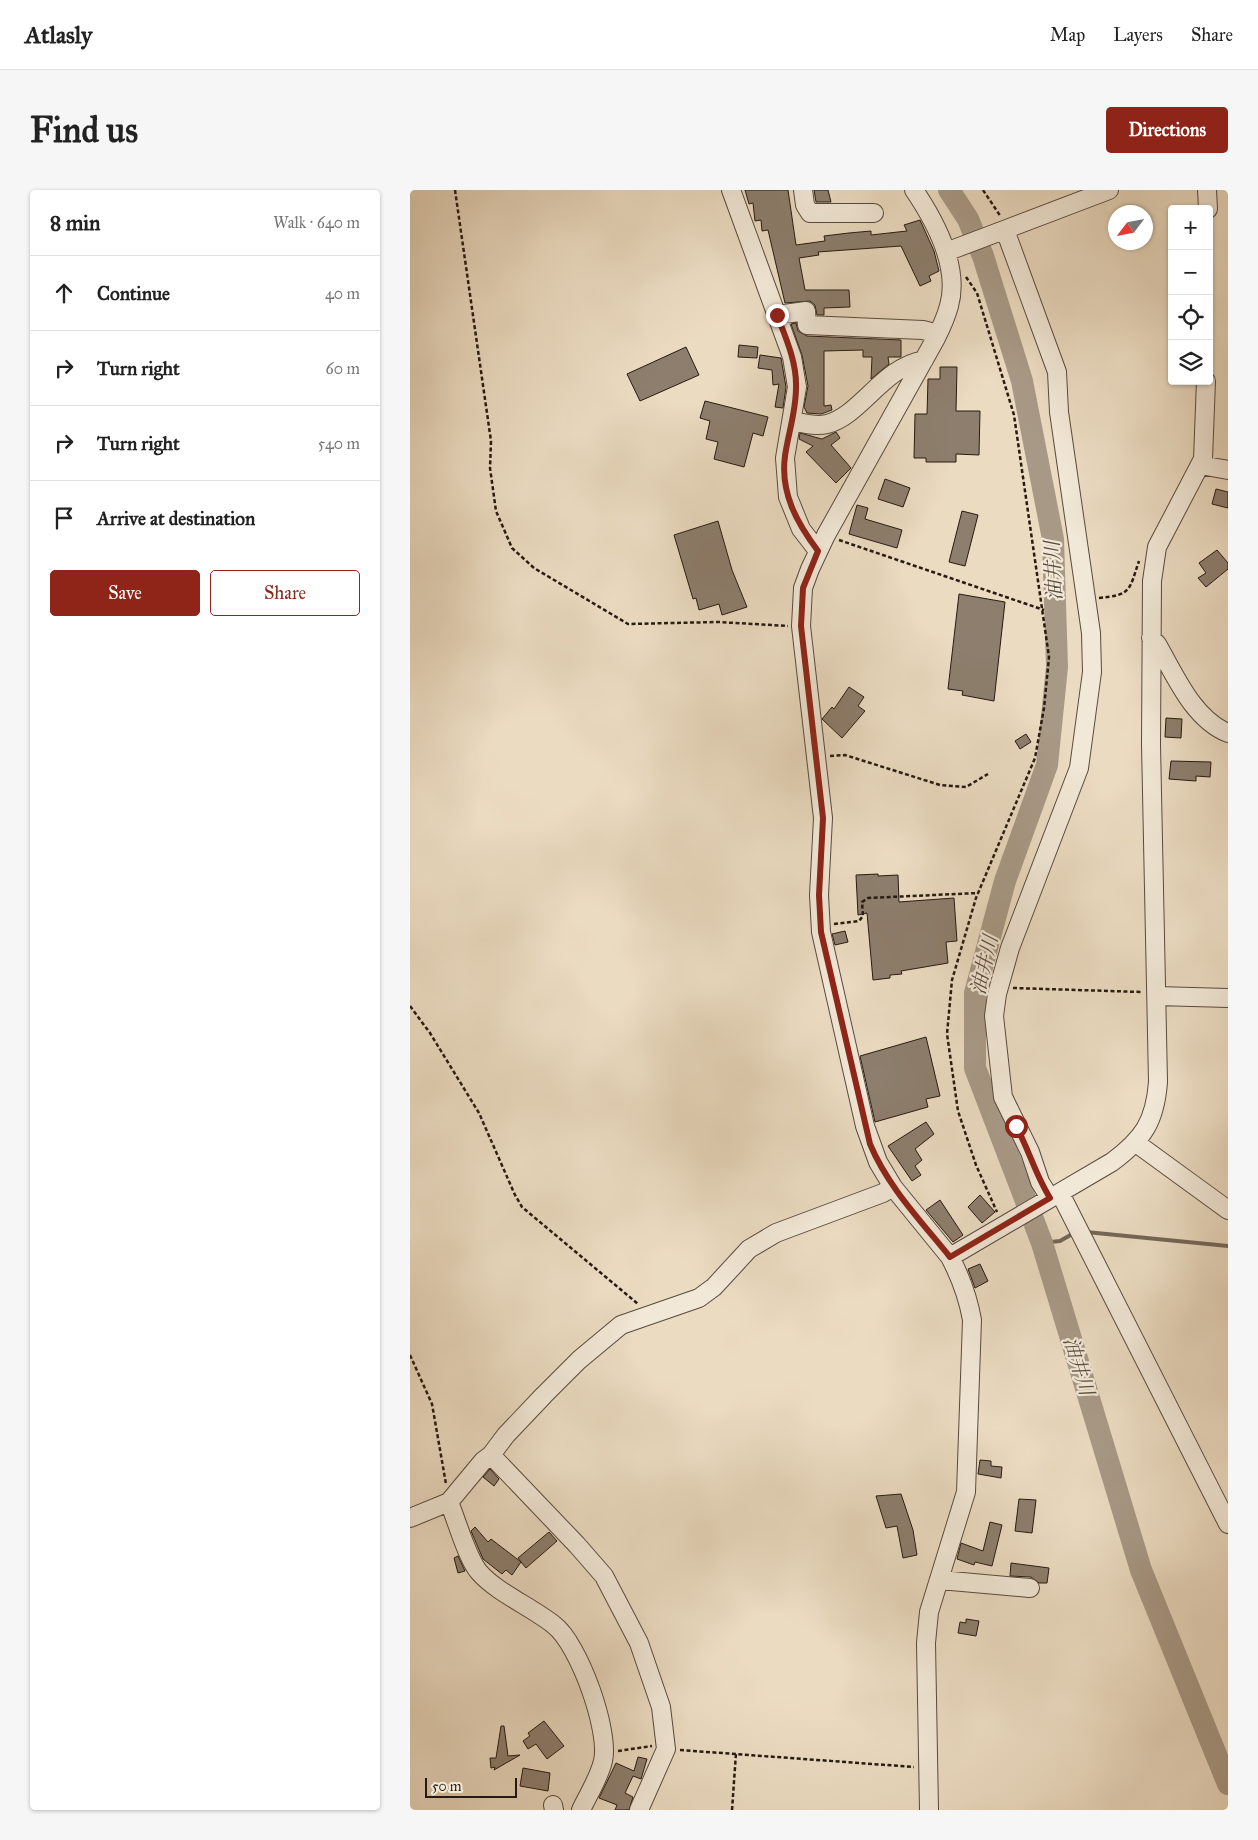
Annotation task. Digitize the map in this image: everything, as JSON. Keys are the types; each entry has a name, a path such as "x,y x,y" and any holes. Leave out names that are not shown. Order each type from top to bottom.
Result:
{"street":[{"path":"731,190 792,358 796,387 785,458 788,497 801,528 818,551"},
{"path":"803,190 805,205 810,213 874,213"},
{"path":"914,190 952,256 950,305 938,334 818,551 803,588 801,626 823,818 819,895 821,925 865,1126 878,1162 893,1187 950,1257 967,1294 972,1320 966,1492 929,1612 926,1643 929,1810"},
{"path":"952,256 1004,230 1109,190"},
{"path":"1207,190 1208,205"},
{"path":"1004,230 1057,372 1059,412 1088,599 1092,672 1079,768 1010,948 999,988 994,1016 1003,1097 1030,1152 1040,1182 1049,1199 1079,1230 1228,1524"},
{"path":"777,315 806,311 807,325 922,330 938,334"},
{"path":"792,421 813,425 835,421 890,375 912,362 924,360"},
{"path":"950,1257 1112,1162 1136,1143 1154,1110 1157,1097 1157,994 1151,638 1152,580 1157,547 1200,465 1205,447 1206,385"},
{"path":"1200,465 1228,470"},
{"path":"1151,638 1157,644 1193,703 1208,722 1228,733"},
{"path":"1157,994 1228,998"},
{"path":"1136,1143 1228,1210"},
{"path":"410,1518 449,1502 483,1460 491,1455 506,1435 544,1395 600,1341 621,1325 691,1302 708,1293 749,1249 776,1233 884,1193 893,1187"},
{"path":"491,1455 604,1576 639,1643 661,1707 666,1749 639,1810"},
{"path":"449,1502 474,1563 481,1574 540,1613 564,1634 580,1667 596,1706 604,1753 603,1762 581,1810"},
{"path":"940,1580 1030,1588"}],"path":[{"path":"455,190 491,441 490,468 496,510 512,548 534,568 628,624 718,622 801,626"},
{"path":"983,190 1004,230"},
{"path":"952,256 977,294 1014,415 1044,610 1049,657 1044,708 1035,758 978,893 952,980 947,1034 958,1110 976,1165 1004,1227"},
{"path":"826,535 1044,610"},
{"path":"1088,599 1119,596 1126,592 1141,555"},
{"path":"816,756 845,755 940,785 966,787 988,774"},
{"path":"821,925 860,922 863,916 862,902 868,898 978,893"},
{"path":"999,988 1157,994"},
{"path":"410,1006 430,1033 480,1113 515,1195 522,1206 559,1240 650,1314"},
{"path":"410,1355 432,1404 449,1502"},
{"path":"604,1753 652,1746 666,1749 929,1768"},
{"path":"732,1810 736,1753"}],"building":[{"path":"745,190 788,190 796,245 825,241 824,236 871,231 871,235 907,231 904,225 920,220 934,251 939,271 929,276 931,281 920,286 901,246 818,252 819,255 799,258 805,290 849,290 850,307 824,308 824,315 817,315 815,305 810,301 785,303 768,230 762,231 761,220 755,221 753,203 749,204"},
{"path":"814,190 828,190 831,202 816,202"},
{"path":"796,323 798,331 807,336 901,340 901,357 888,357 889,364 871,379 872,357 863,357 863,350 824,351 824,406 831,405 832,410 821,414 807,413 804,407 808,386 802,355 791,324"},
{"path":"739,345 758,347 757,358 738,357"},
{"path":"686,347 699,375 640,401 627,374"},
{"path":"760,355 781,358 786,387 783,408 775,407 779,384 773,385 772,370 758,368"},
{"path":"940,367 957,367 956,411 980,411 979,455 956,454 956,462 926,462 926,458 914,458 915,414 927,414 928,379 940,379"},
{"path":"705,401 768,417 763,436 753,433 744,467 714,459 718,442 706,439 710,421 700,418"},
{"path":"836,432 840,438 831,445 851,468 836,483 806,452 813,446 799,439 800,433 822,439"},
{"path":"885,479 910,488 903,507 878,499"},
{"path":"1216,489 1228,492 1228,508 1212,504"},
{"path":"857,505 868,508 865,519 902,530 897,548 849,534"},
{"path":"962,511 978,515 965,566 949,562"},
{"path":"718,521 732,570 747,607 722,615 719,604 699,610 696,598 693,599 674,535"},
{"path":"1217,550 1228,563 1228,569 1206,587 1198,578 1206,573 1199,563"},
{"path":"959,594 1005,602 994,701 962,695 963,691 948,689"},
{"path":"849,687 864,697 858,706 865,711 842,738 822,719 832,707 834,709"},
{"path":"1166,718 1182,719 1181,738 1165,737"},
{"path":"1026,734 1031,742 1020,749 1015,741"},
{"path":"1171,761 1211,762 1210,777 1196,776 1196,781 1169,779"},
{"path":"878,874 878,876 898,875 899,902 954,898 957,941 946,942 948,963 901,971 902,974 890,975 890,978 873,980 867,913 858,915 856,875"},
{"path":"845,931 848,942 835,945 832,934"},
{"path":"926,1037 940,1096 926,1099 928,1107 875,1122 860,1056"},
{"path":"926,1122 934,1134 915,1149 922,1160 915,1166 921,1175 912,1181 888,1146"},
{"path":"980,1195 995,1212 982,1223 968,1207"},
{"path":"940,1200 963,1235 953,1242 926,1210"},
{"path":"980,1264 988,1281 975,1288 968,1269"},
{"path":"980,1460 991,1461 991,1466 1002,1467 1001,1478 978,1474"},
{"path":"490,1469 499,1479 494,1486 483,1477"},
{"path":"901,1494 913,1530 917,1555 903,1558 897,1526 886,1528 876,1496"},
{"path":"1019,1499 1036,1500 1032,1533 1015,1531"},
{"path":"990,1522 1002,1525 992,1566 975,1562 974,1565 957,1559 961,1543 983,1551"},
{"path":"475,1527 488,1542 491,1539 521,1562 512,1575 506,1570 502,1574 483,1559 471,1531"},
{"path":"549,1532 557,1541 526,1568 518,1558"},
{"path":"458,1556 465,1571 458,1573 454,1558"},
{"path":"1011,1563 1049,1568 1047,1583 1039,1583 1031,1577 1010,1576"},
{"path":"966,1619 979,1621 976,1636 958,1633 960,1622 966,1623"},
{"path":"544,1721 564,1746 547,1759 536,1744 528,1749 523,1741 530,1736 528,1733"},
{"path":"501,1726 504,1726 508,1756 520,1755 494,1770 495,1767 491,1768 490,1758 496,1758"},
{"path":"638,1757 647,1759 641,1779 633,1776 625,1793 633,1797 629,1810 615,1810 617,1805 599,1798 616,1763 634,1771"},
{"path":"523,1768 550,1773 548,1791 520,1786"}],"waterway":[{"name":"油井川","path":"949,190 968,219 983,256 1022,381 1053,539 1057,667 1047,765 1005,881 975,993 975,1068 1042,1243 1141,1570 1228,1784"},
{"path":"1086,1232 1228,1246"},
{"path":"1042,1243 1060,1241 1074,1233"}],"route":[{"path":"777,315 792,358 796,387 795,407 785,458 788,497 801,528 818,551 803,588 801,626 823,818 819,895 821,932 870,1144 893,1187 950,1257 1004,1227 1050,1198 1040,1182 1030,1152 1016,1126"}]}
